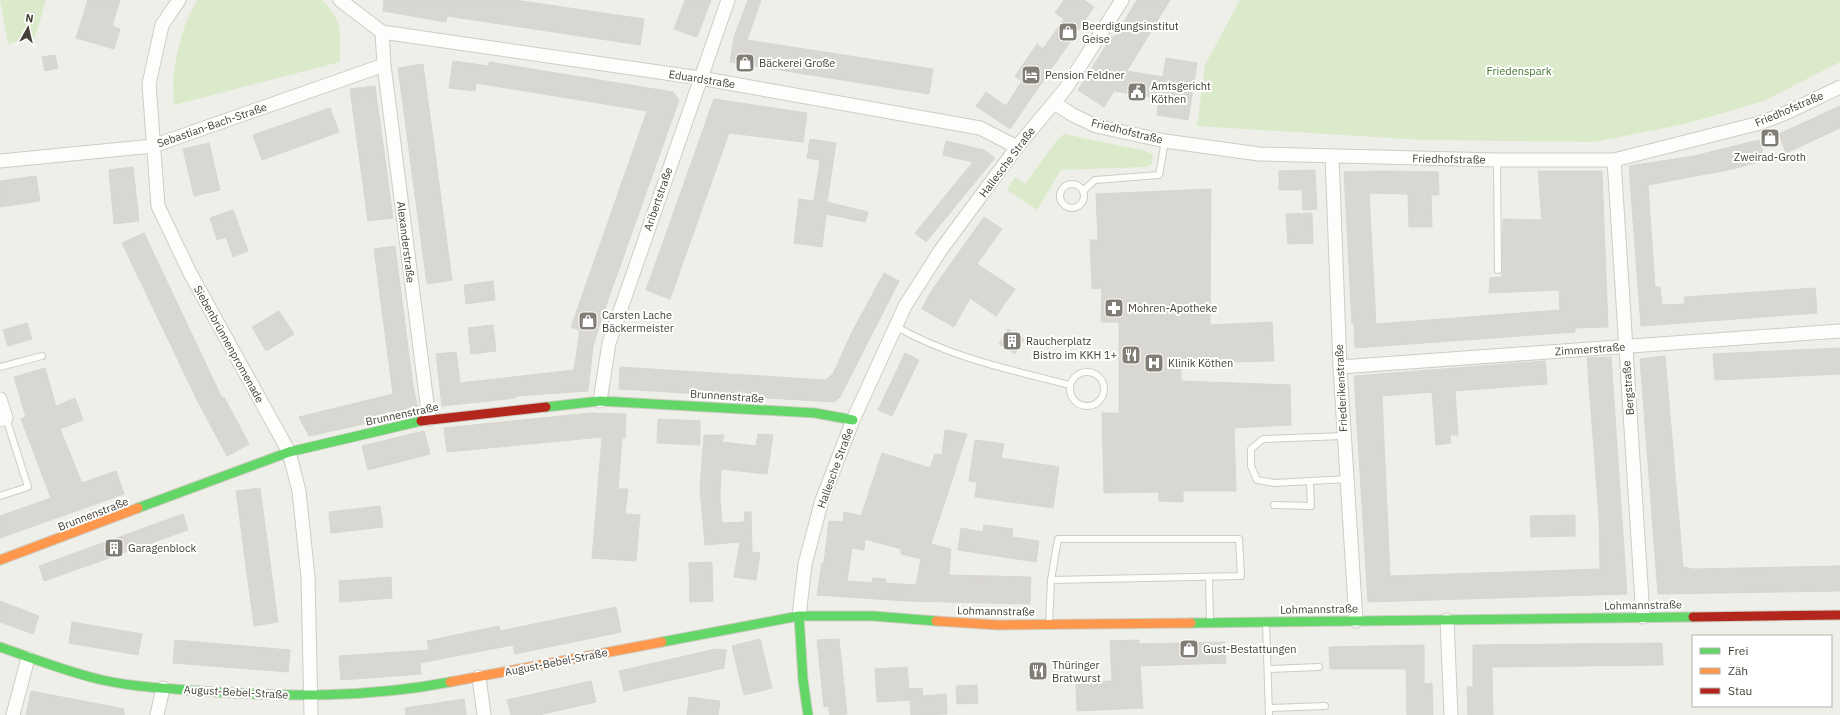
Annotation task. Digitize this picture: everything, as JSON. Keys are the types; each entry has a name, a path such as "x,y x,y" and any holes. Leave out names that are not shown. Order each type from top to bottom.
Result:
{"main road":[{"name":"Brunnenstraße","path":"0,560 289,452 429,419 600,401 815,413 853,420"},
{"name":"Lohmannstraße","path":"799,616 873,616 972,624 1048,624 1840,615"},
{"name":"August-Bebel-Straße","path":"0,647 28,658 98,679 163,688 258,695 348,694 425,687 799,616"},
{"path":"799,616 803,680 808,715"}],"street":[{"name":"Siebenbrünnenpromenade","path":"179,0 162,25 149,84 158,206 190,273 289,452 299,491 308,577 310,695"},
{"path":"340,0 382,32 384,65"},
{"name":"Aribertstraße","path":"600,401 609,343 728,0"},
{"name":"Hallesche Straße","path":"799,616 805,564 822,500 853,420 895,326 928,269 1017,147 1066,88 1122,0"},
{"name":"Eduardstraße","path":"382,32 700,78 980,128 1017,147"},
{"name":"Sebastian-Bach-Straße","path":"0,161 153,146 384,65"},
{"name":"Alexanderstraße","path":"384,65 429,419"},
{"name":"Friedhofstraße","path":"1054,102 1073,115 1096,126 1165,141 1259,154 1497,160 1614,160 1760,123 1786,113 1840,87"},
{"name":"Friederikenstraße","path":"1332,156 1340,367 1356,621"},
{"name":"Bergstraße","path":"1614,160 1625,347 1644,617"},
{"name":"Zimmerstraße","path":"1340,367 1840,331"},
{"path":"0,399 3,419"},
{"path":"1447,620 1451,715"},
{"path":"12,715 28,658"},
{"path":"479,677 484,715"},
{"path":"157,715 163,688"},
{"path":"310,695 311,715"},
{"path":"0,712 7,715"}],"lane":[{"path":"1084,190 1080,186 1073,183 1066,185 1060,193 1060,201 1069,208 1078,207 1083,201 1084,190 1095,180 1159,175 1165,141"},
{"path":"1497,160 1498,270"},
{"path":"895,326 906,333 976,362 1070,385"},
{"path":"0,367 42,356"},
{"path":"1085,372 1095,374 1102,380 1104,389 1102,398 1095,404 1086,406 1076,402 1069,391 1070,385 1074,377 1085,372"},
{"path":"0,496 28,486 3,419"},
{"path":"1344,436 1263,439 1251,449 1250,466 1257,480 1275,483 1347,479"},
{"path":"1274,505 1311,506 1310,482"},
{"path":"1048,624 1051,580 1058,539 1239,539 1241,576 1051,580"},
{"path":"1209,576 1210,622"},
{"path":"1266,622 1269,715"},
{"path":"1268,669 1318,667"},
{"path":"1269,708 1325,706"}],"green space":[{"path":"0,0 46,0 35,38 8,44"},
{"path":"198,0 322,0 334,15 339,28 340,62 174,105 173,78 179,46 189,15"},
{"name":"Friedenspark","path":"1240,0 1840,0 1840,62 1764,101 1685,124 1595,142 1423,140 1197,126 1205,65"},
{"path":"1064,134 1146,151 1153,155 1152,164 1146,167 1061,170 1037,210 1007,190 1015,177 1025,184 1057,140"}],"building":[{"path":"88,0 120,0 112,26 120,29 114,49 76,38"},
{"path":"384,0 515,0 644,19 640,45 447,16 446,22 383,11"},
{"path":"685,0 711,0 697,37 674,29"},
{"path":"748,0 761,0 747,40 933,69 929,94 730,62 734,37"},
{"path":"1064,0 1084,0 1094,7 1010,129 976,106 986,92 1006,106 1022,81 1015,76 1037,44 1043,49 1064,19 1055,13"},
{"path":"1137,0 1170,0 1127,71 1163,77 1166,58 1197,63 1188,120 1157,115 1159,98 1114,91 1104,107 1078,90 1112,36 1114,38"},
{"path":"55,55 58,68 45,71 42,57"},
{"path":"453,61 489,66 489,62 673,92 679,100 603,314 593,346 588,391 516,396 516,398 442,406 436,354 456,352 460,383 574,370 580,330 571,327 647,111 476,83 475,91 449,88"},
{"path":"423,64 452,280 427,284 398,68"},
{"path":"375,86 393,218 368,221 350,89"},
{"path":"714,99 807,113 803,142 729,133 670,299 646,290"},
{"path":"1840,106 1840,128 1786,153 1779,134"},
{"path":"330,108 339,132 262,160 253,135"},
{"path":"810,139 836,143 827,202 868,212 865,222 826,214 822,247 794,243 799,199 814,201 820,160 807,158"},
{"path":"1759,140 1765,160 1733,169 1648,185 1655,287 1660,287 1662,305 1685,304 1684,297 1815,288 1817,313 1641,326 1629,166 1694,156"},
{"path":"946,141 984,150 995,158 926,242 915,233 973,162 943,155"},
{"path":"209,143 220,190 194,196 183,149"},
{"path":"133,167 139,221 114,224 109,170"},
{"path":"1315,170 1317,209 1303,210 1302,190 1279,190 1279,171"},
{"path":"1538,171 1602,171 1608,327 1575,328 1575,332 1355,348 1354,323 1352,323 1344,172 1438,172 1439,195 1431,195 1432,227 1409,227 1408,194 1369,193 1376,324 1560,310 1559,290 1489,293 1490,278 1502,277 1503,219 1542,220"},
{"path":"36,176 40,201 0,207 0,181"},
{"path":"1211,189 1210,325 1272,322 1274,361 1181,363 1181,381 1290,385 1291,425 1234,428 1236,491 1183,491 1183,502 1159,501 1159,492 1104,493 1102,413 1119,413 1119,322 1101,322 1102,288 1092,289 1090,240 1098,240 1096,194"},
{"path":"233,210 248,251 233,257 226,237 217,240 210,218"},
{"path":"1312,213 1313,243 1288,244 1286,214"},
{"path":"984,217 1002,229 977,264 1015,289 996,316 970,298 954,327 922,309 930,293"},
{"path":"144,233 222,398 224,397 249,444 227,456 197,400 122,243"},
{"path":"395,246 413,386 418,409 385,412 385,419 309,436 299,417 393,394 374,249"},
{"path":"884,273 899,281 840,397 834,402 619,389 620,367 825,380 833,374 852,332"},
{"path":"493,281 495,300 466,304 464,285"},
{"path":"279,311 294,334 266,351 252,327"},
{"path":"27,323 32,339 8,346 3,330"},
{"path":"493,325 496,351 471,354 468,328"},
{"name":"Raucherplatz","path":"1008,329 1024,339 1015,354 999,344"},
{"path":"1840,348 1840,374 1715,380 1713,354"},
{"path":"905,353 919,360 892,416 878,410"},
{"path":"1665,356 1683,567 1693,569 1840,566 1840,591 1658,594 1640,359"},
{"path":"1611,357 1627,594 1368,602 1354,376 1545,361 1547,384 1455,391 1458,435 1450,435 1451,443 1436,445 1432,392 1382,396 1390,576 1600,569 1599,517 1587,358"},
{"path":"45,368 56,406 75,398 83,420 60,429 82,483 116,471 124,494 0,538 0,516 51,498 21,419 26,417 14,377"},
{"path":"590,413 626,414 625,438 622,438 618,489 628,489 625,514 640,515 636,561 592,558 602,437 447,452 444,428"},
{"path":"658,419 700,421 700,445 657,443"},
{"path":"945,430 967,434 931,544 951,549 949,575 1031,577 1030,604 906,601 817,595 822,563 824,563 829,521 843,522 844,512 861,516 882,453 930,468 935,454 942,455","holes":["865,539 901,549 901,554 921,559 916,585 885,583 886,579 873,578 872,583 847,581 852,548 864,550"]},
{"path":"424,431 430,454 368,470 362,446"},
{"path":"758,434 773,435 767,474 721,469 720,497 722,523 744,522 745,512 751,512 752,552 760,553 756,580 734,577 740,542 705,545 700,488 704,435 724,435 722,442 756,446"},
{"path":"975,440 1004,444 1001,458 1059,467 1053,508 975,497 977,482 969,481"},
{"path":"260,488 278,622 254,626 236,491"},
{"path":"380,506 383,527 331,533 329,512"},
{"name":"Garagenblock","path":"183,514 188,530 44,581 39,566"},
{"path":"1575,515 1575,536 1531,537 1530,516"},
{"path":"984,525 1013,529 1012,537 1039,541 1036,562 958,550 961,528 983,532"},
{"path":"712,562 713,601 690,602 689,563"},
{"path":"391,577 392,598 340,602 339,581"},
{"path":"0,601 39,616 33,634 0,622"},
{"path":"616,607 621,632 515,654 513,645 420,663 421,674 341,680 339,656 429,650 427,641 499,626 500,631"},
{"path":"72,622 142,634 138,655 69,643"},
{"path":"760,639 772,688 744,695 732,646"},
{"path":"839,639 847,714 830,715 828,706 824,707 817,640"},
{"path":"175,640 290,650 288,672 173,663"},
{"path":"1139,640 1139,644 1225,642 1226,663 1140,666 1143,708 1077,711 1076,683 1112,681 1110,641"},
{"path":"1662,643 1663,665 1492,667 1493,715 1468,715 1467,687 1473,687 1473,645"},
{"path":"1424,645 1424,684 1432,683 1433,715 1407,715 1406,669 1330,669 1329,647"},
{"path":"716,649 726,650 724,668 624,691 619,671"},
{"path":"907,667 910,700 877,702 875,669"},
{"path":"591,681 596,702 539,715 511,715 507,700"},
{"path":"977,685 978,703 957,704 956,686"},
{"path":"922,688 923,696 946,694 947,714 911,715 909,689"},
{"path":"31,691 124,709 124,715 26,715"},
{"path":"689,697 720,701 718,715 687,715"},
{"path":"464,699 466,715 406,715 405,708"}],"traffic: fast":[{"path":"546,407 600,401 815,413 853,420"},
{"path":"138,508 289,452 421,421"},
{"path":"799,616 803,680 808,715"},
{"path":"662,642 799,616 873,616 936,621"},
{"path":"1191,623 1693,617"},
{"path":"0,647 86,676 110,682 136,686 200,691 325,695 388,691 450,682"}],"traffic: slow":[{"path":"0,560 138,508"},
{"path":"936,621 998,625 1191,623"},
{"path":"450,682 662,642"}],"traffic: jam":[{"path":"421,421 546,407"},
{"path":"1693,617 1840,615"}],"place":[{"name":"Beerdigungsinstitut Geise","path":"1068,32"},
{"name":"Bäckerei Große","path":"745,63"},
{"name":"Pension Feldner","path":"1031,75"},
{"name":"Amtsgericht Köthen","path":"1137,92"},
{"name":"Zweirad-Groth","path":"1770,138"},
{"name":"Mohren-Apotheke","path":"1114,308"},
{"name":"Carsten Lache Bäckermeister","path":"588,321"},
{"name":"Raucherplatz","path":"1012,341"},
{"name":"Bistro im KKH 1+","path":"1131,355"},
{"name":"Klinik Köthen","path":"1154,363"},
{"name":"Garagenblock","path":"114,548"},
{"name":"Gust-Bestattungen","path":"1189,649"},
{"name":"Thüringer Bratwurst","path":"1038,671"}]}
